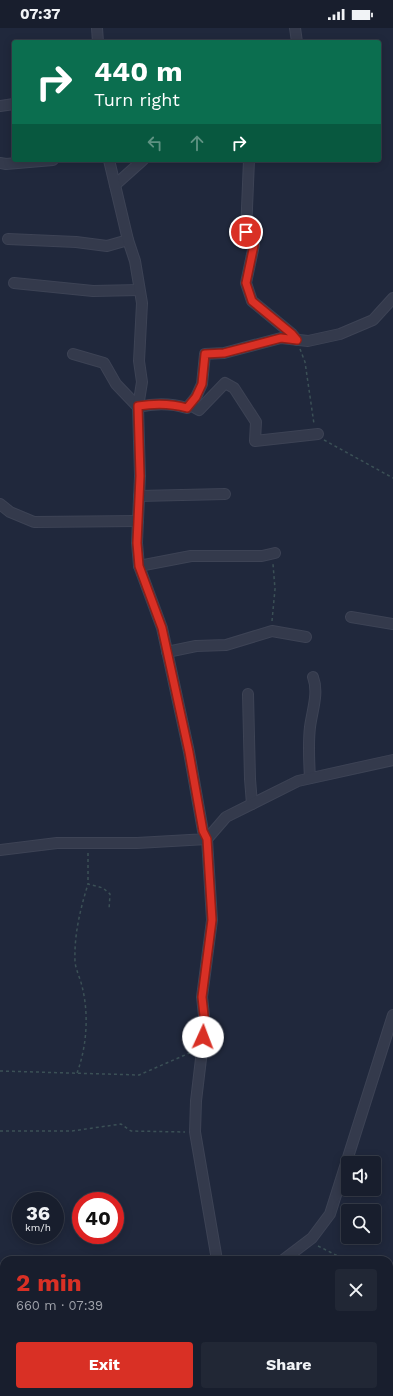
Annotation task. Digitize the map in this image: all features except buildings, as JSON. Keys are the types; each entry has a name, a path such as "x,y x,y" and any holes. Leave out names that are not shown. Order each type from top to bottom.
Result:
{"street":[{"path":"97,28 98,40"},
{"path":"295,28 297,40"},
{"path":"0,106 12,104"},
{"path":"0,163 6,164 29,162"},
{"path":"108,162 135,261 142,303 139,361 142,382 138,406 140,476 138,521 139,566 147,591 159,617 203,831 207,839 212,920 202,997 205,1025 196,1101 195,1132 216,1256"},
{"path":"115,185 141,162"},
{"path":"249,162 246,232 254,245 246,283 252,301 292,334 297,340"},
{"path":"8,239 76,242 107,246 128,240"},
{"path":"14,283 93,291 139,290"},
{"path":"138,406 152,403 171,404 187,408 196,397 202,384 205,354 224,353 281,338 308,341 340,334 373,320 393,298"},
{"path":"73,354 104,363 116,384 138,406"},
{"path":"190,405 199,410 225,383 234,388 256,422 254,441 318,434"},
{"path":"139,496 224,494"},
{"path":"0,504 10,512 34,522 138,521"},
{"path":"139,566 191,556 262,556 275,553"},
{"path":"351,617 393,624"},
{"path":"167,652 196,646 226,645 272,631 306,637"},
{"path":"310,778 310,727 315,701 315,682 313,677"},
{"path":"248,694 252,804"},
{"path":"0,850 57,843 207,839 226,817 298,780 393,760"},
{"path":"289,1256 312,1238 330,1214 393,1015"}],"path":[{"path":"297,340 305,362 314,429 321,438 393,478"},
{"path":"272,631 275,589 273,566 275,553"},
{"path":"77,1073 85,1038 85,1003 76,964 76,926 88,884 88,843"},
{"path":"88,884 103,888 110,894 109,910"},
{"path":"0,1071 139,1075 202,1048"},
{"path":"0,1131 72,1131 120,1124 131,1131 195,1132"},
{"path":"315,1245 338,1256"}],"route":[{"path":"203,1037 205,1025 202,997 212,920 207,839 203,831 189,752 162,628 159,617 142,578 139,566 137,543 140,476 138,406 152,403 171,404 187,408 196,397 202,384 205,372 205,354 224,353 281,338 297,340 292,334 252,301 246,283 252,261 254,245 246,232"}]}
